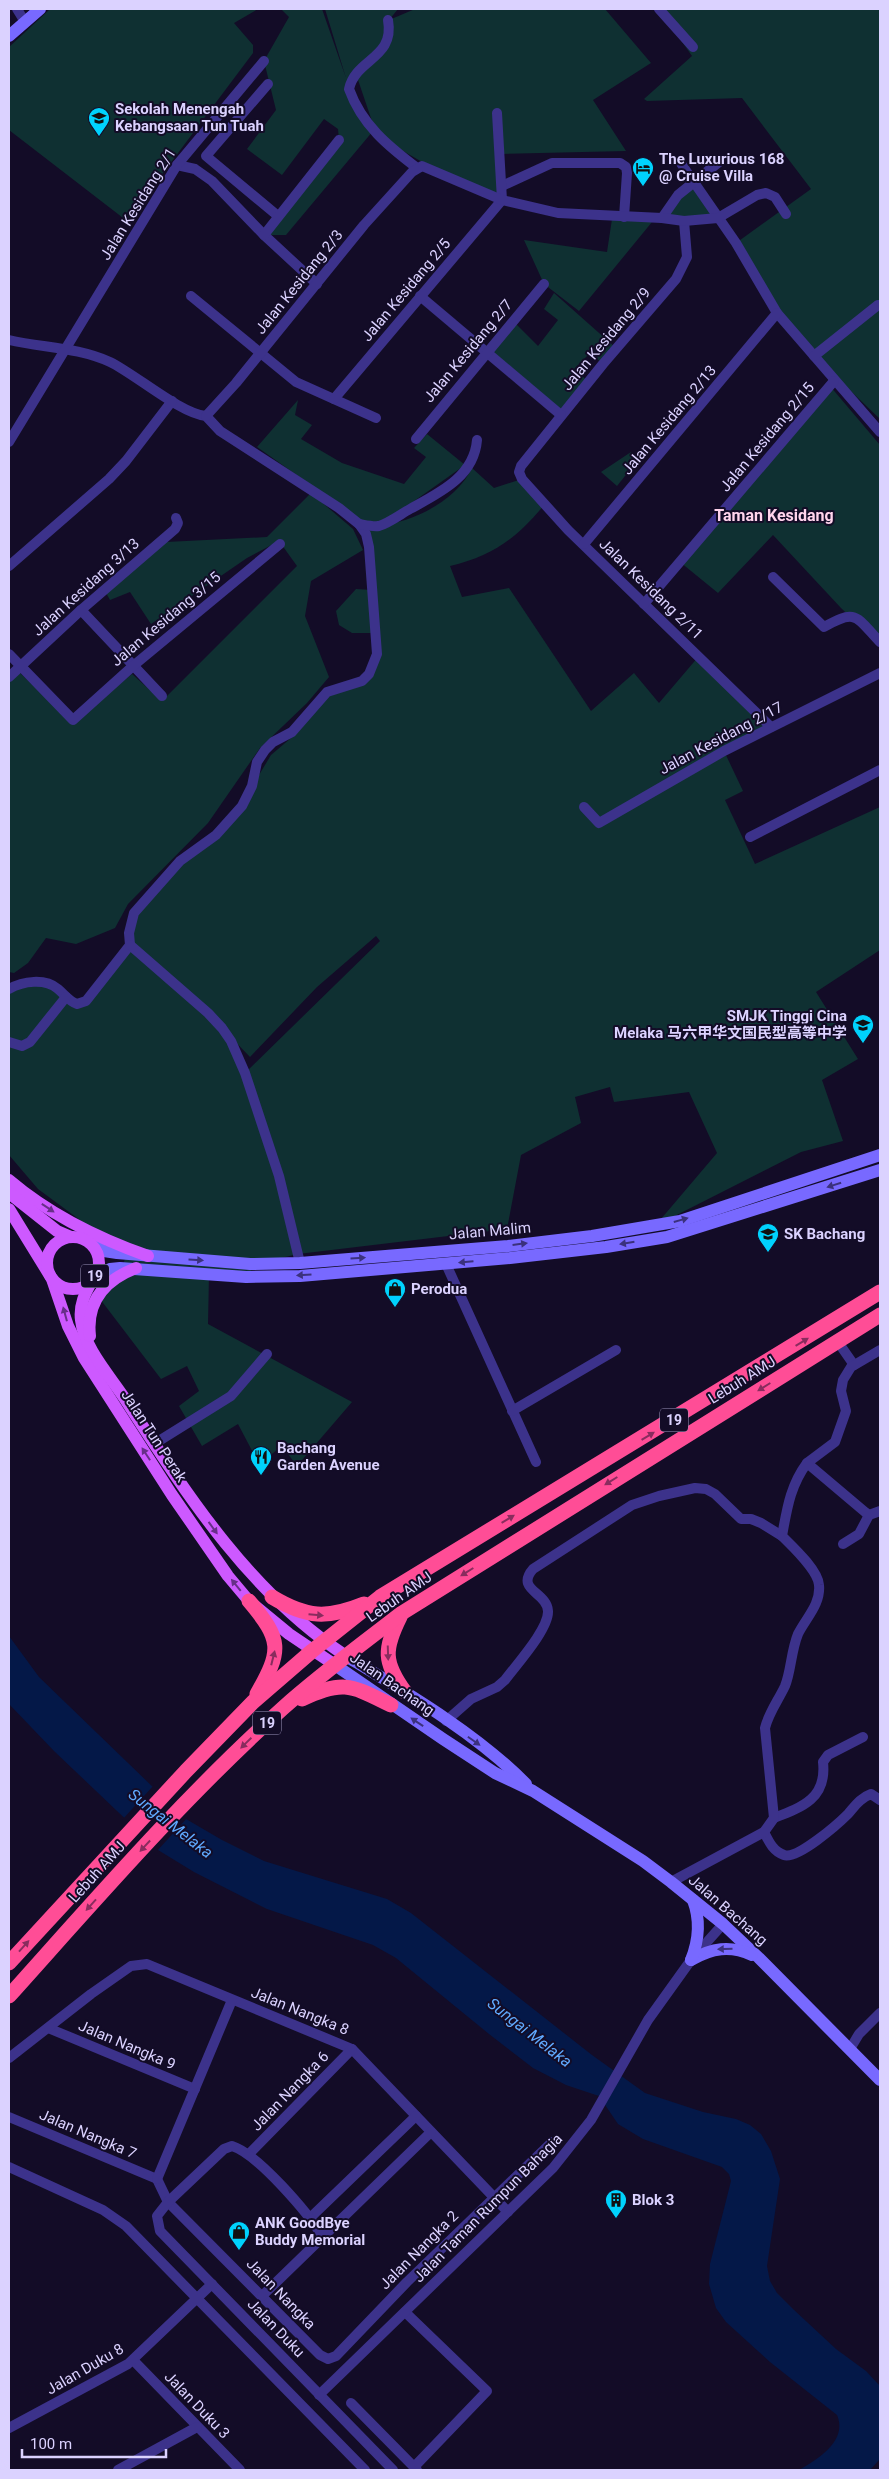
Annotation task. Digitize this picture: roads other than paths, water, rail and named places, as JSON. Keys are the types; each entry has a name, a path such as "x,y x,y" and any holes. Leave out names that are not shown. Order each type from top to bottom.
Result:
{"highway":[{"name":"Lebuh AMJ","path":"9,1963 186,1771 253,1702 312,1651 380,1597 880,1292"},
{"name":"Lebuh AMJ","path":"9,1996 202,1785 283,1707 340,1660 402,1613 880,1316"},
{"path":"272,1597 290,1608 322,1616 338,1613 380,1597"},
{"path":"249,1600 269,1626 276,1648 268,1674 253,1702"},
{"path":"402,1613 389,1640 387,1651 391,1670 405,1692"},
{"path":"283,1707 324,1689 336,1686 360,1690 392,1705"}],"main road":[{"path":"9,36 40,9"},
{"name":"Jalan Malim","path":"93,1245 104,1252 250,1264 300,1263 508,1246 680,1221 880,1154"},
{"name":"Jalan Malim","path":"94,1278 110,1269 136,1268 246,1276 300,1276 446,1264 596,1248 667,1237 880,1170"},
{"path":"9,1180 67,1221 114,1244 148,1256"},
{"name":"19","path":"9,1193 57,1231 71,1237 86,1240 93,1245 99,1258 94,1278 80,1288 72,1289 57,1284 52,1279"},
{"name":"Jalan Tun Perak","path":"9,1209 52,1279 72,1334 84,1358 177,1502 228,1576 249,1600 312,1651 340,1660"},
{"path":"52,1279 47,1265 50,1249 56,1243 71,1237"},
{"path":"94,1353 89,1323 91,1308 97,1295 121,1274 136,1268"},
{"name":"Jalan Tun Perak","path":"94,1278 82,1302 81,1319 94,1353 154,1444 221,1538 272,1597 301,1624 325,1641 340,1660"},
{"name":"Jalan Bachang","path":"340,1660 405,1692 504,1762 533,1791"},
{"name":"Jalan Bachang","path":"340,1660 392,1705 495,1773 533,1791 643,1861 693,1898 759,1958 880,2080"},
{"path":"691,1960 699,1932 697,1909 693,1898"},
{"path":"691,1960 712,1950 723,1948 735,1949 759,1958"}],"street":[{"path":"17,9 25,22"},
{"path":"659,9 693,47"},
{"path":"388,20 390,31 382,51 356,73 349,89 377,136 417,168 428,167 502,200 558,213 662,218 684,221 718,218 757,195 766,193 775,197 786,214"},
{"name":"Jalan Kesidang 2/1","path":"9,442 177,165 264,61"},
{"path":"268,84 206,156 278,216"},
{"path":"497,113 502,200"},
{"path":"264,236 339,140"},
{"path":"680,162 736,243 777,314 880,432"},
{"path":"662,218 678,195 719,162"},
{"path":"502,186 552,163 620,163 626,168 627,173 624,217"},
{"path":"177,165 195,169 212,181 264,236 317,284"},
{"name":"Jalan Kesidang 2/3","path":"206,416 260,354 364,225 417,168"},
{"name":"Jalan Kesidang 2/5","path":"334,399 502,200"},
{"name":"Jalan Kesidang 2/9","path":"521,466 683,268 687,257 684,221"},
{"name":"Jalan Kesidang 2/7","path":"416,438 544,284"},
{"path":"191,296 296,382 376,418"},
{"path":"420,296 561,415"},
{"path":"814,356 878,304"},
{"name":"Jalan Kesidang 2/13","path":"584,544 777,314"},
{"path":"9,340 67,348 110,362 172,401 201,416 206,416 220,431 340,508 359,524 366,534 369,547 377,654 369,674 362,681 327,692 292,732 273,742 265,750 257,762 252,786 242,806 216,835 180,861 134,913 129,933 130,945 86,1000 78,1004 56,987 36,981 9,989"},
{"name":"Jalan Kesidang 2/15","path":"644,604 834,381"},
{"path":"9,566 109,479 126,461 172,401"},
{"path":"359,524 378,526 448,487 461,477 470,465 476,451 477,440"},
{"name":"Jalan Kesidang 2/11","path":"521,466 519,472 522,479 584,544 771,726"},
{"name":"Jalan Kesidang 3/13","path":"9,677 81,610 175,529 178,523 176,518"},
{"name":"Jalan Kesidang 3/15","path":"21,666 73,720 133,666 280,544"},
{"path":"773,577 824,627 844,616 854,617 880,642"},
{"path":"81,610 162,696"},
{"path":"9,654 21,666"},
{"name":"Jalan Kesidang 2/17","path":"584,806 599,823 724,750 880,673"},
{"path":"750,837 880,770"},
{"path":"130,945 208,1014 222,1028 231,1042 245,1073 279,1176 300,1263"},
{"path":"9,1042 22,1046 30,1042 66,996"},
{"path":"446,1264 536,1462"},
{"path":"838,1342 854,1366"},
{"path":"512,1411 616,1350"},
{"path":"782,1536 791,1491 798,1475 808,1463 835,1442 846,1411 841,1391 843,1380 854,1366 880,1350"},
{"path":"154,1444 231,1396 267,1354"},
{"path":"808,1463 869,1515"},
{"path":"446,1721 471,1699 497,1687 505,1680 543,1628 548,1611 547,1604 530,1587 527,1581 528,1575 533,1569 632,1505 659,1496 695,1488 706,1489 724,1501 731,1511 741,1519 751,1519 761,1523 782,1536 812,1570 819,1584 815,1607 798,1634 790,1660 786,1685 768,1715 766,1728 774,1818"},
{"path":"843,1544 859,1534 869,1515 880,1511"},
{"path":"671,1882 764,1832 774,1818 799,1809 814,1798 825,1776 823,1762 828,1756 863,1737"},
{"path":"764,1832 773,1849 784,1855 792,1856 832,1827 866,1796 871,1794 880,1800"},
{"name":"Jalan Taman Rumpun Bahagia","path":"319,2395 553,2168 592,2118 648,2020 691,1960 723,1924"},
{"name":"Jalan Nangka 8","path":"48,2028 99,1988 131,1966 146,1964 352,2049 508,2212"},
{"path":"157,2178 232,2000"},
{"path":"850,2049 860,2034 880,2013"},
{"path":"9,2058 48,2028"},
{"name":"Jalan Nangka 9","path":"48,2028 195,2089"},
{"name":"Jalan Nangka 6","path":"245,2152 352,2049"},
{"path":"311,2217 416,2116"},
{"name":"Jalan Nangka 7","path":"9,2117 157,2178"},
{"path":"262,2296 431,2132"},
{"name":"Jalan Nangka 2","path":"328,2359 336,2356 494,2197 552,2142"},
{"path":"168,2202 224,2149 232,2146 245,2152 311,2217 323,2237"},
{"path":"9,2167 116,2217 365,2470"},
{"name":"Jalan Nangka","path":"157,2178 168,2202 320,2355 328,2359"},
{"name":"Jalan Duku","path":"168,2202 157,2216 160,2231 393,2470"},
{"name":"Jalan Duku 8","path":"9,2428 133,2360 198,2300 212,2284"},
{"path":"351,2403 416,2469 487,2391 405,2312"},
{"name":"Jalan Duku 3","path":"133,2360 240,2470"},
{"path":"118,2470 197,2426"}],"water":[{"name":"Sungai Melaka","path":"9,1636 39,1677 186,1819 264,1861 387,1899 411,1913 592,2055 645,2093 703,2112 736,2119 750,2125 761,2134 771,2151 780,2179 767,2266 770,2281 777,2293 793,2309 836,2349 866,2371 880,2386 880,2459 870,2470 799,2470 822,2455 835,2441 839,2424 837,2415 770,2362 726,2322 716,2308 709,2284 710,2264 731,2181 729,2174 722,2167 643,2139 618,2124 599,2096 566,2085 533,2068 396,1958 373,1945 267,1909 194,1872 158,1850 54,1751 9,1704"}],"place":[{"name":"Sekolah Menengah Kebangsaan Tun Tuah","path":"99,137"},
{"name":"The Luxurious 168 @ Cruise Villa","path":"643,187"},
{"name":"SMJK Tinggi Cina Melaka 马六甲华文国民型高等中学","path":"863,1044"},
{"name":"SK Bachang","path":"768,1253"},
{"name":"Perodua","path":"395,1308"},
{"name":"Bachang Garden Avenue","path":"261,1476"},
{"name":"Blok 3","path":"616,2219"},
{"name":"ANK GoodBye Buddy Memorial","path":"239,2251"}],"district":[{"name":"Taman Kesidang","path":"774,515"}]}
